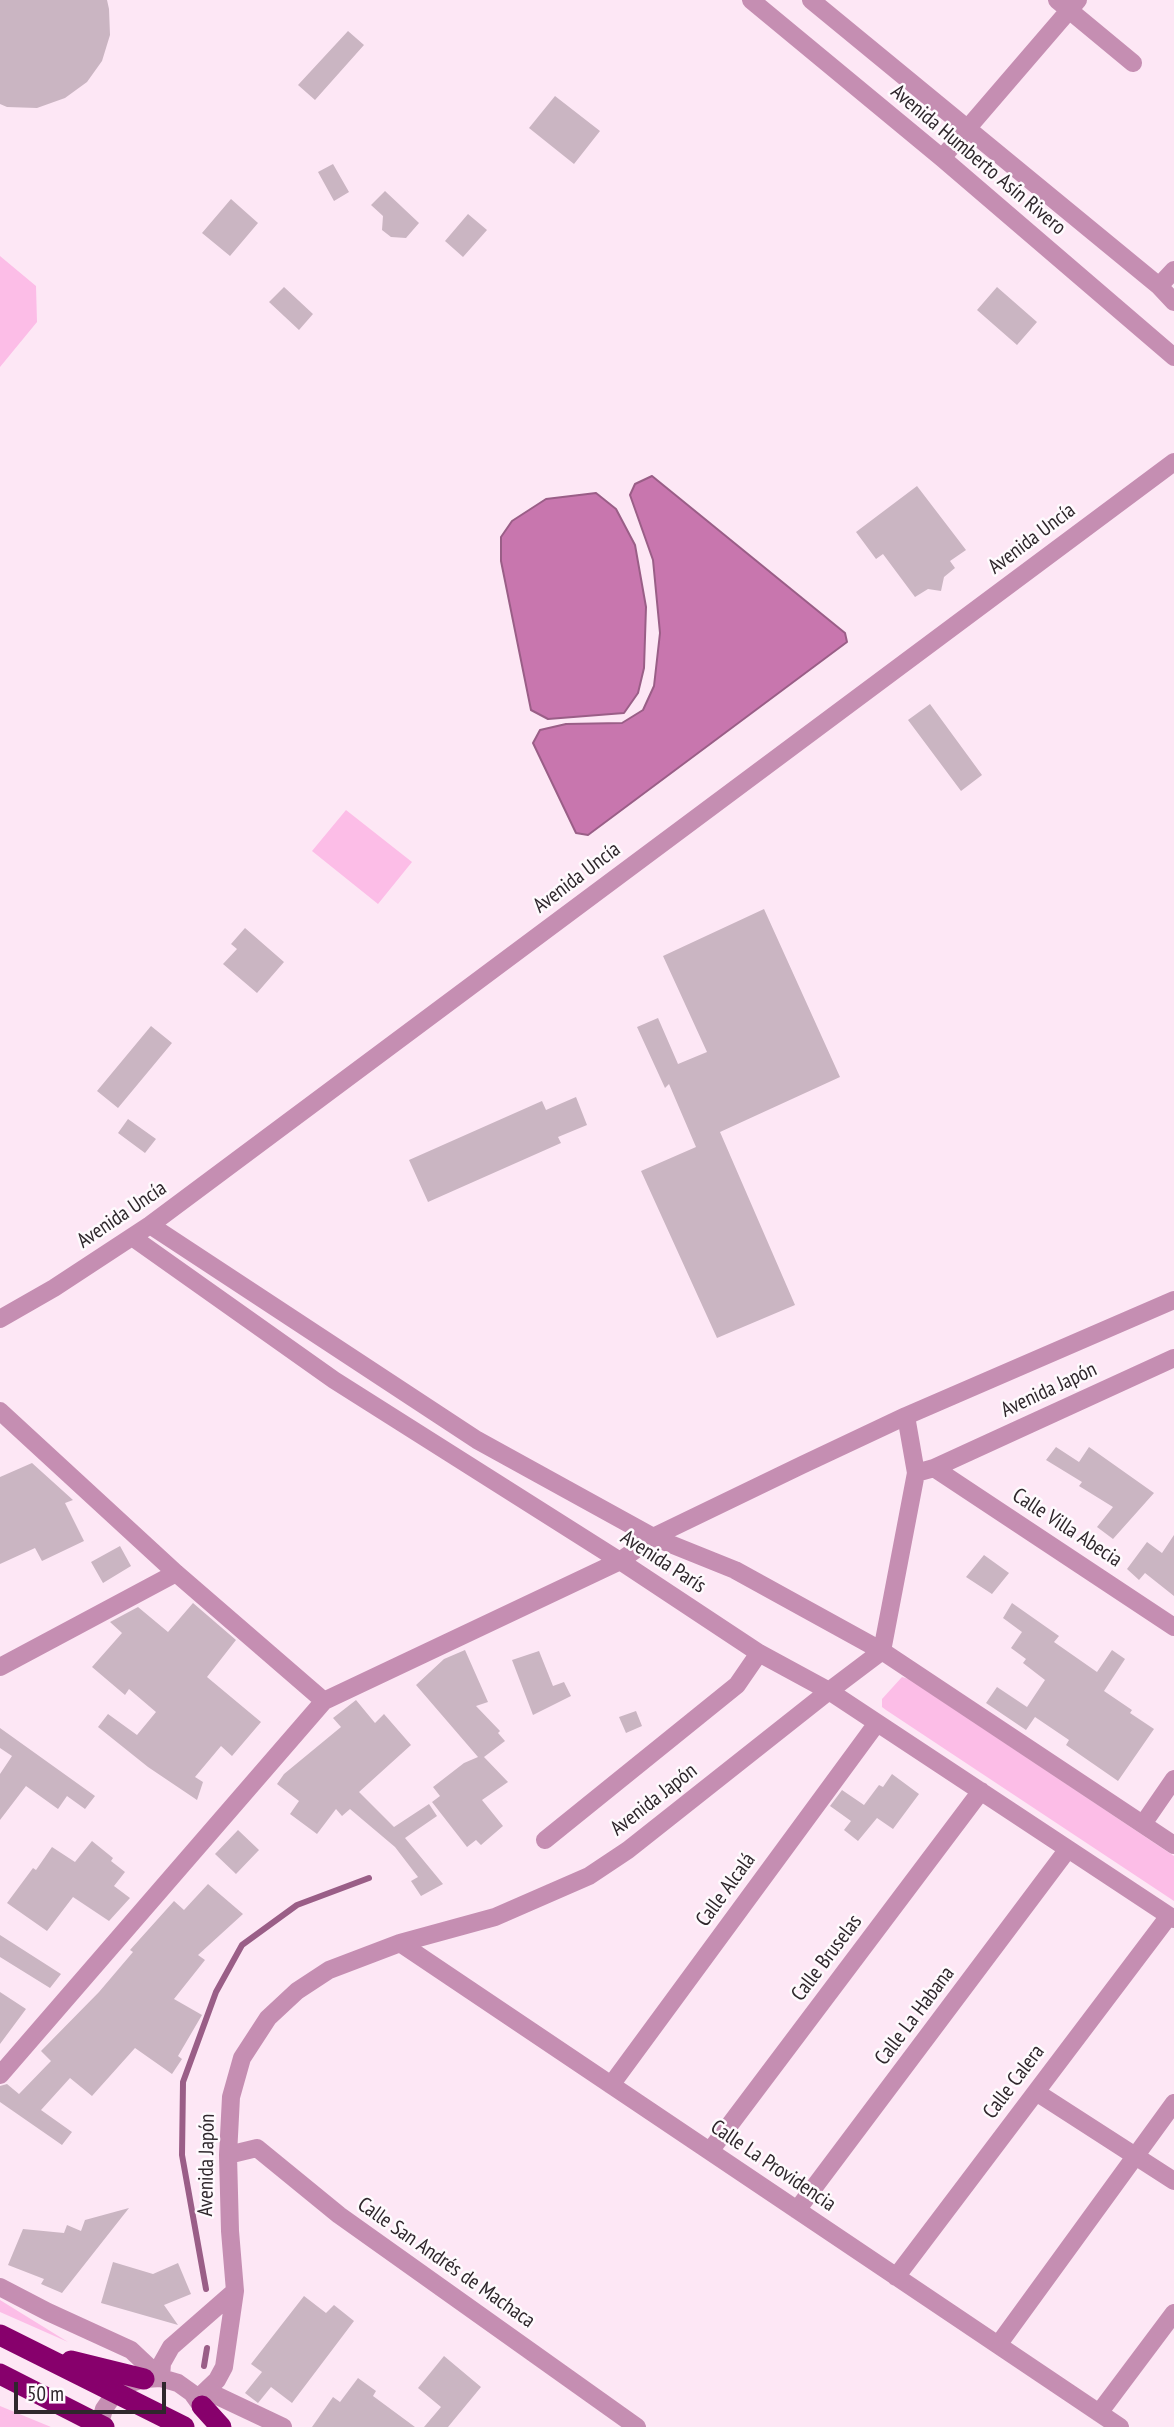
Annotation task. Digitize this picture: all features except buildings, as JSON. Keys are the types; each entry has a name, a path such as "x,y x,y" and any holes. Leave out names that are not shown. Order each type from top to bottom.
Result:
{"highway":[{"path":"0,2335 184,2427"},
{"path":"33,2351 152,2378"},
{"path":"0,2374 101,2426"},
{"path":"37,2393 72,2427"},
{"path":"204,2406 221,2427"}],"street":[{"name":"Avenida Humberto Asín Rivero","path":"751,0 942,158 1174,357"},
{"name":"Avenida Humberto Asín Rivero","path":"811,0 1159,286 1174,302"},
{"path":"942,158 1068,3 1133,63"},
{"path":"1159,286 1174,270"},
{"name":"Avenida Uncía","path":"0,1319 54,1288 150,1225 1174,462"},
{"name":"Avenida París","path":"150,1225 477,1440 653,1537 734,1570 882,1651 1174,1845"},
{"name":"Avenida París","path":"132,1237 334,1380 620,1561 759,1653 829,1691 1172,1918"},
{"name":"Avenida Japón","path":"324,1701 620,1561 653,1537 906,1416 1174,1300"},
{"name":"Avenida Japón","path":"916,1473 934,1468 1171,1362"},
{"path":"0,1410 176,1573 324,1701 0,2075"},
{"path":"882,1651 916,1473 906,1416"},
{"name":"Calle Villa Abecia","path":"934,1468 1174,1627"},
{"path":"0,1667 176,1573"},
{"name":"Avenida Japón","path":"204,2406 224,2367 234,2291 228,2155 231,2097 242,2058 268,2018 297,1991 329,1970 400,1943 495,1917 589,1875 628,1850 882,1651"},
{"path":"545,1840 737,1685 759,1653"},
{"name":"Calle Alcalá","path":"611,2085 877,1723"},
{"path":"1143,1824 1174,1779"},
{"name":"Calle Bruselas","path":"710,2151 981,1791"},
{"name":"Calle La Habana","path":"797,2210 1068,1849"},
{"name":"Calle Calera","path":"896,2277 1172,1918"},
{"name":"Calle La Providencia","path":"400,1943 1120,2427"},
{"path":"1036,2092 1174,2181"},
{"path":"998,2345 1174,2103"},
{"name":"Calle San Andrés de Machaca","path":"228,2155 257,2148 339,2215 637,2427"},
{"path":"0,2287 131,2350 148,2366 152,2378"},
{"path":"152,2378 171,2347 234,2291"},
{"path":"1099,2413 1174,2313"},
{"path":"101,2426 104,2409 115,2393 127,2384 152,2378 178,2383 204,2406 283,2427"}],"shaded area":[{"path":"0,256 36,286 37,322 0,367"},
{"path":"652,476 845,633 847,642 588,835 576,833 533,743 540,730 566,724 622,723 643,710 654,686 660,633 653,560 630,495 635,484"},
{"path":"596,493 616,509 635,545 646,607 644,668 638,693 624,713 548,719 531,710 501,561 501,537 512,521 546,499"},
{"path":"346,810 412,862 378,904 312,851"},
{"path":"902,1677 909,1679 1174,1856 1174,1901 882,1707 882,1699"},
{"path":"0,2300 68,2342 0,2312"},
{"path":"0,2406 51,2427 0,2427"}],"waterway":[{"path":"206,2289 182,2155 183,2082 216,1992 242,1945 297,1905 369,1878"},
{"path":"204,2366 207,2348"}]}
